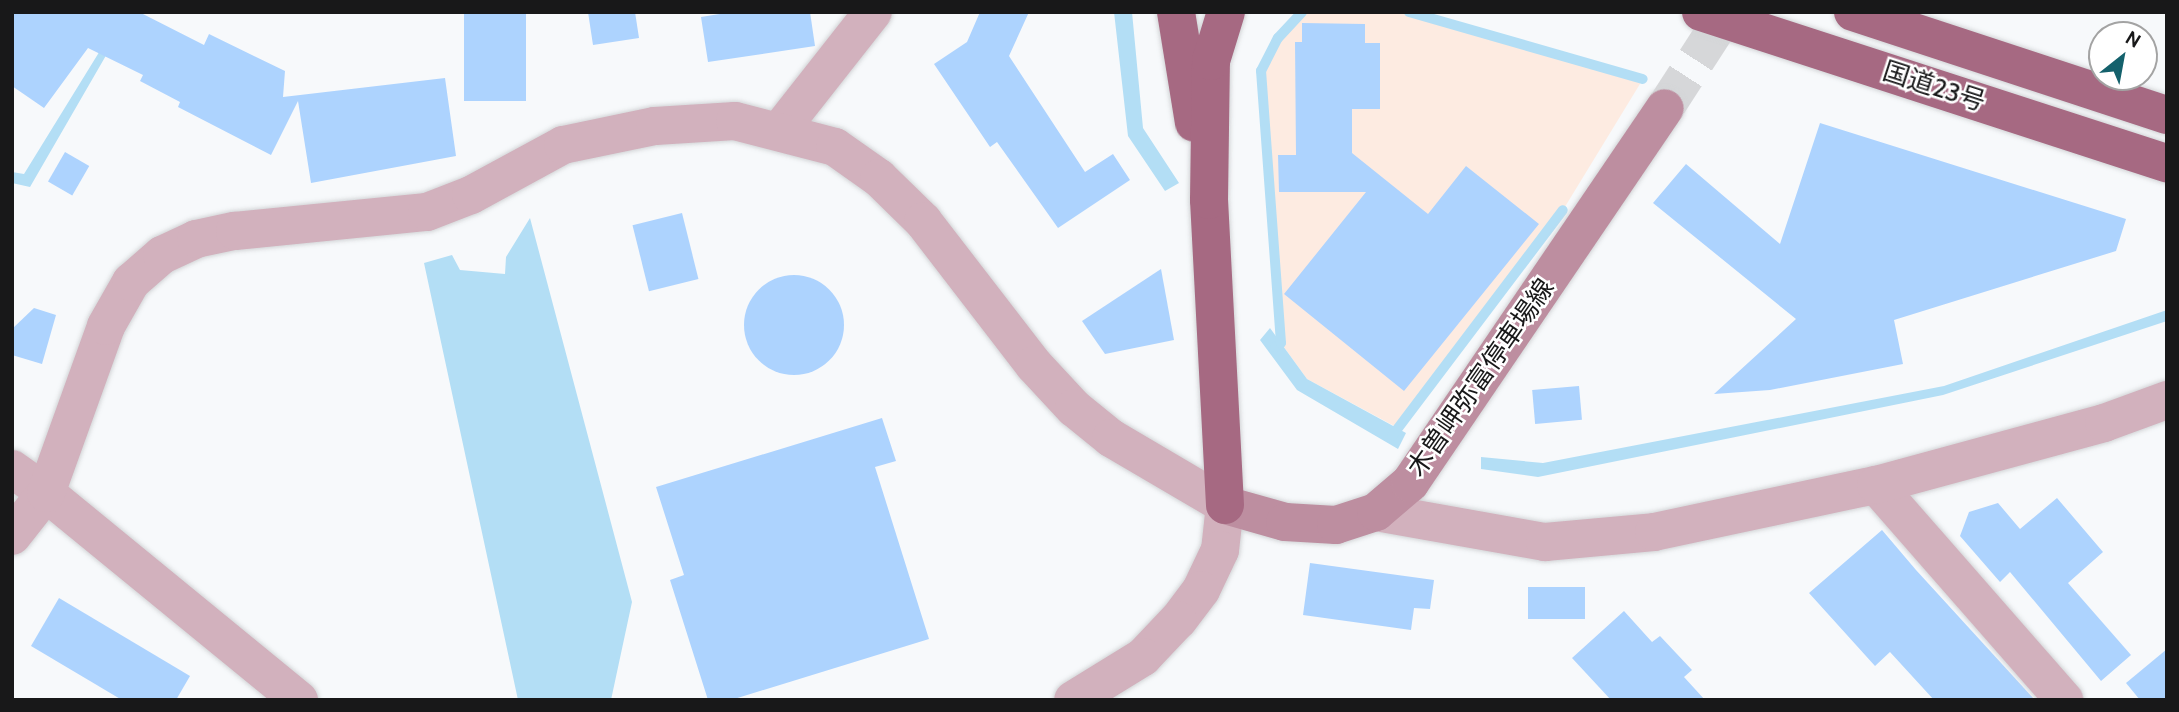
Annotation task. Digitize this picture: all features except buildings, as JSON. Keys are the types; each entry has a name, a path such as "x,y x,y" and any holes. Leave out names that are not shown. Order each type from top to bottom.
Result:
{"highway":[{"path":"1176,12 1209,200"},
{"path":"1225,505 1209,200 1211,61 1226,12"},
{"name":"国道23号","path":"1701,12 2167,163"},
{"name":"国道23号","path":"1853,12 2167,115"}],"main road":[{"name":"木曽岬弥富停車場線","path":"1225,505 1285,522 1336,525 1376,512 1410,483 1665,108"}],"street":[{"path":"780,130 873,12"},
{"path":"12,536 46,493 106,326 131,282 162,255 196,239 235,231 427,212 471,195 563,145 609,133 734,121 780,130 835,147 879,178 923,221 1034,365 1074,408 1111,438 1225,505 1220,550 1201,590 1178,620 1143,657 1073,700"},
{"path":"1376,512 1545,542 1654,532 1876,485 2104,423 2167,400"},
{"path":"12,469 46,493 299,700"},
{"path":"1876,485 2064,700"}],"shaded area":[{"path":"1302,12 1409,12 1643,79 1563,210 1398,428 1307,379 1281,343 1261,71 1278,38"}],"water":[{"path":"1114,12 1132,12 1143,128 1179,183 1165,191 1128,136"},
{"path":"114,28 119,33 30,187 12,183 12,172 24,174"},
{"path":"530,218 632,602 611,700 518,700 424,263 452,255 460,270 505,274 506,257"},
{"path":"2167,310 2167,321 1943,395 1538,477 1481,469 1481,457 1543,463 1944,386"},
{"path":"1270,328 1307,379 1406,433 1398,449 1297,390 1260,340"}],"waterway":[{"path":"1275,347 1281,343 1261,71 1278,38 1302,12"},
{"path":"1409,12 1643,79"},
{"path":"1392,436 1563,210"}],"tunnel":[{"path":"1665,108 1727,12"}]}
